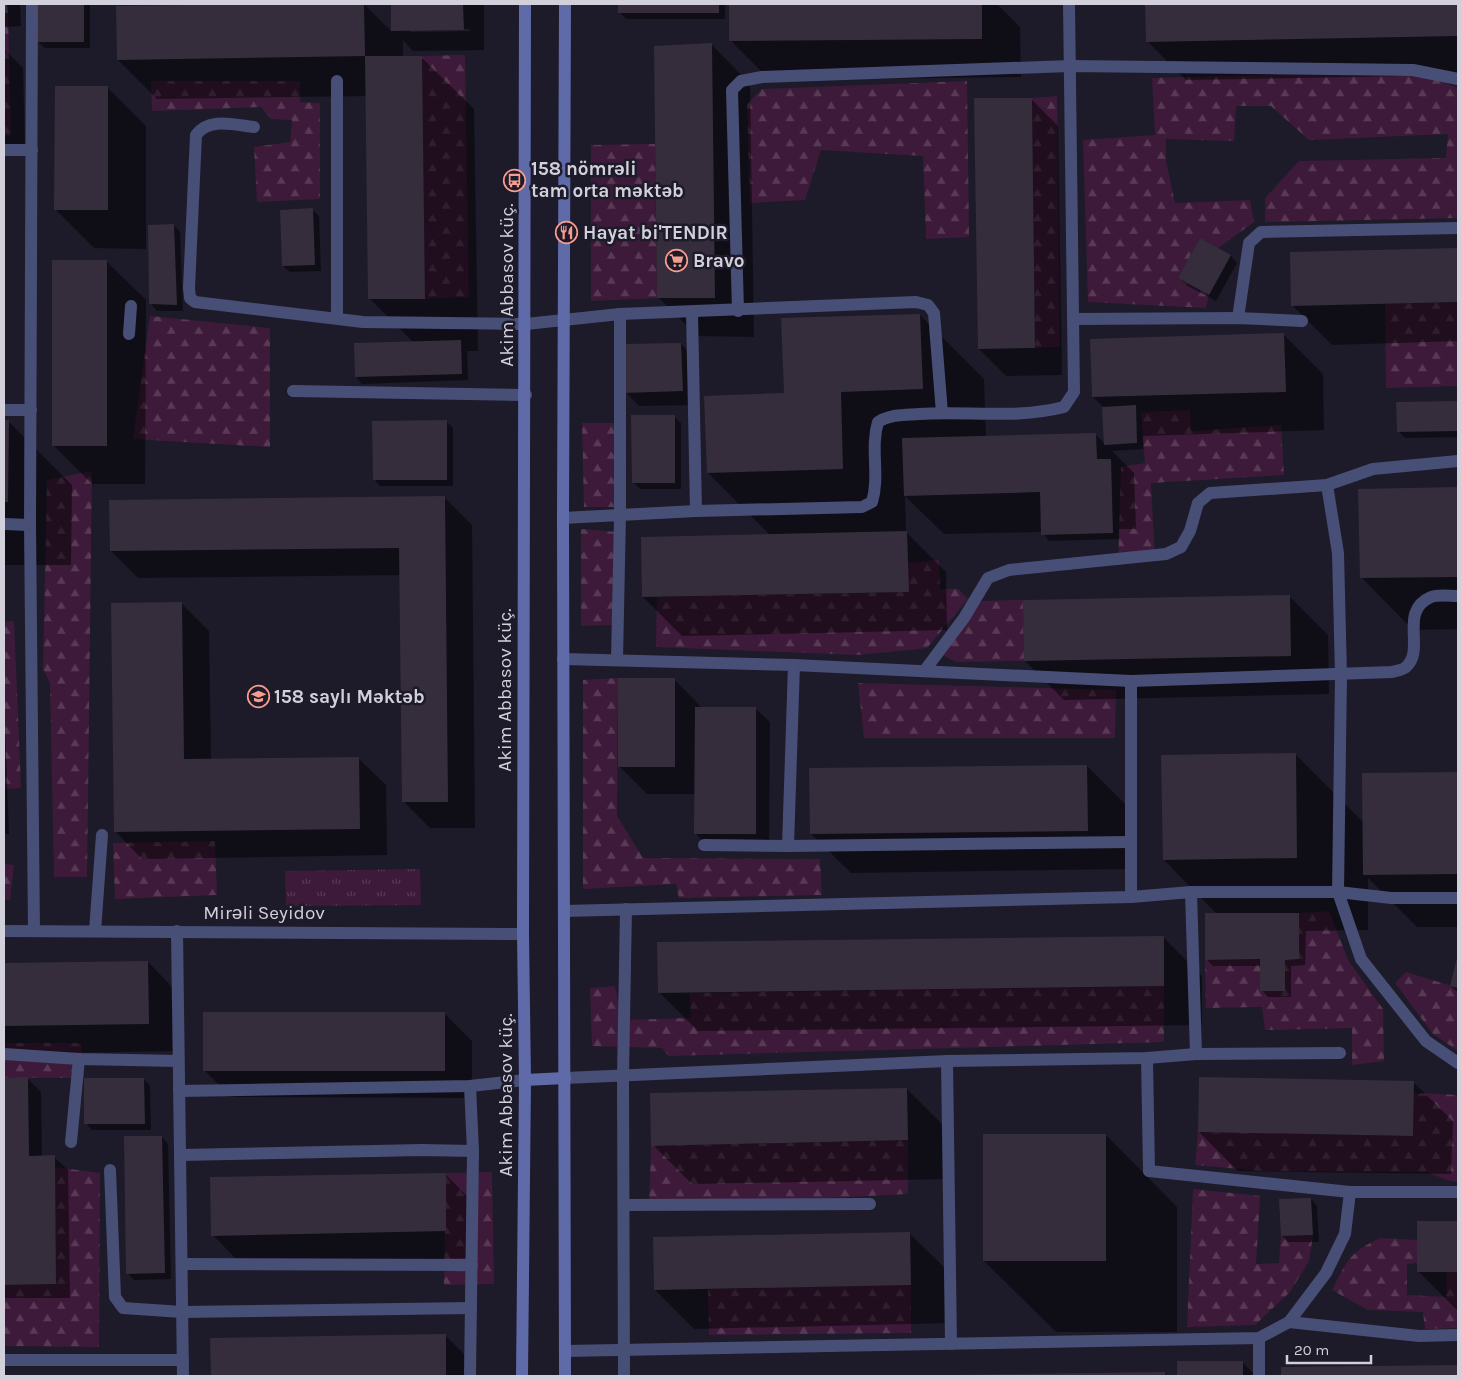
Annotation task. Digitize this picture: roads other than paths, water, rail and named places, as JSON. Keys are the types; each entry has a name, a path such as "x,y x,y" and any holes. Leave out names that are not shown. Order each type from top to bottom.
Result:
{"main road":[{"name":"Akim Abbasov küç.","path":"522,1376 525,1080 523,934 526,395 525,4"},
{"path":"565,4 563,518 566,1078 565,1376"},
{"path":"525,1080 566,1078"}],"street":[{"path":"32,4 30,525 34,931"},
{"path":"563,518 696,511 862,507 872,502 876,489 875,433 878,422 888,416 942,412 1044,412 1064,407 1074,392 1069,4"},
{"path":"738,311 732,90 741,81 762,77 1070,66 1412,70 1458,79"},
{"path":"337,81 337,318"},
{"path":"254,127 213,123 202,126 196,135 190,298 195,302 363,322 526,324 620,314 738,311 916,302 928,305 934,313 942,412"},
{"path":"4,150 32,150"},
{"path":"1238,318 1248,243 1260,232 1458,228"},
{"path":"129,334 131,306"},
{"path":"692,312 696,511"},
{"path":"617,660 620,515 620,314"},
{"path":"1073,319 1238,318 1302,321"},
{"path":"293,391 526,395"},
{"path":"4,410 30,410"},
{"path":"925,670 964,618 988,578 1009,570 1166,554 1181,547 1190,531 1198,504 1210,493 1326,485 1373,469 1458,461"},
{"path":"1326,485 1338,554 1341,675 1338,892 1360,958 1426,1040 1458,1063"},
{"path":"4,524 30,525"},
{"path":"564,659 925,670 1131,681 1392,672 1406,667 1413,656 1415,614 1418,605 1432,596 1458,596"},
{"path":"788,846 794,665"},
{"path":"1131,681 1131,897"},
{"path":"95,931 102,835"},
{"path":"704,845 788,846 1131,842"},
{"path":"564,911 1131,897 1191,892 1338,892 1391,898 1458,898"},
{"path":"1191,892 1196,1054"},
{"path":"624,1376 623,1076 626,909"},
{"name":"Mirəli Seyidov","path":"4,931 523,934"},
{"path":"178,931 183,1376"},
{"path":"566,1078 947,1061 1147,1058 1196,1054 1340,1053"},
{"path":"4,1054 79,1059 178,1061"},
{"path":"1147,1058 1149,1171 1350,1192 1458,1192"},
{"path":"71,1142 79,1059"},
{"path":"947,1061 951,1344"},
{"path":"180,1092 470,1086 525,1080"},
{"path":"470,1086 473,1152 470,1376"},
{"path":"180,1155 422,1150 473,1152"},
{"path":"110,1170 115,1297 123,1308 182,1312 471,1308"},
{"path":"566,1351 1258,1338 1289,1322 1326,1273 1345,1234 1350,1192"},
{"path":"624,1205 870,1204"},
{"path":"182,1264 472,1265"},
{"path":"1289,1322 1419,1336 1458,1335"},
{"path":"1258,1338 1259,1376"},
{"path":"4,1360 183,1360"}],"place":[{"name":"158 nömrəli tam orta məktəb","path":"515,180"},
{"name":"Hayat bi'TENDIR","path":"567,233"},
{"name":"Bravo","path":"677,261"},
{"name":"158 saylı Məktəb","path":"258,697"}]}
